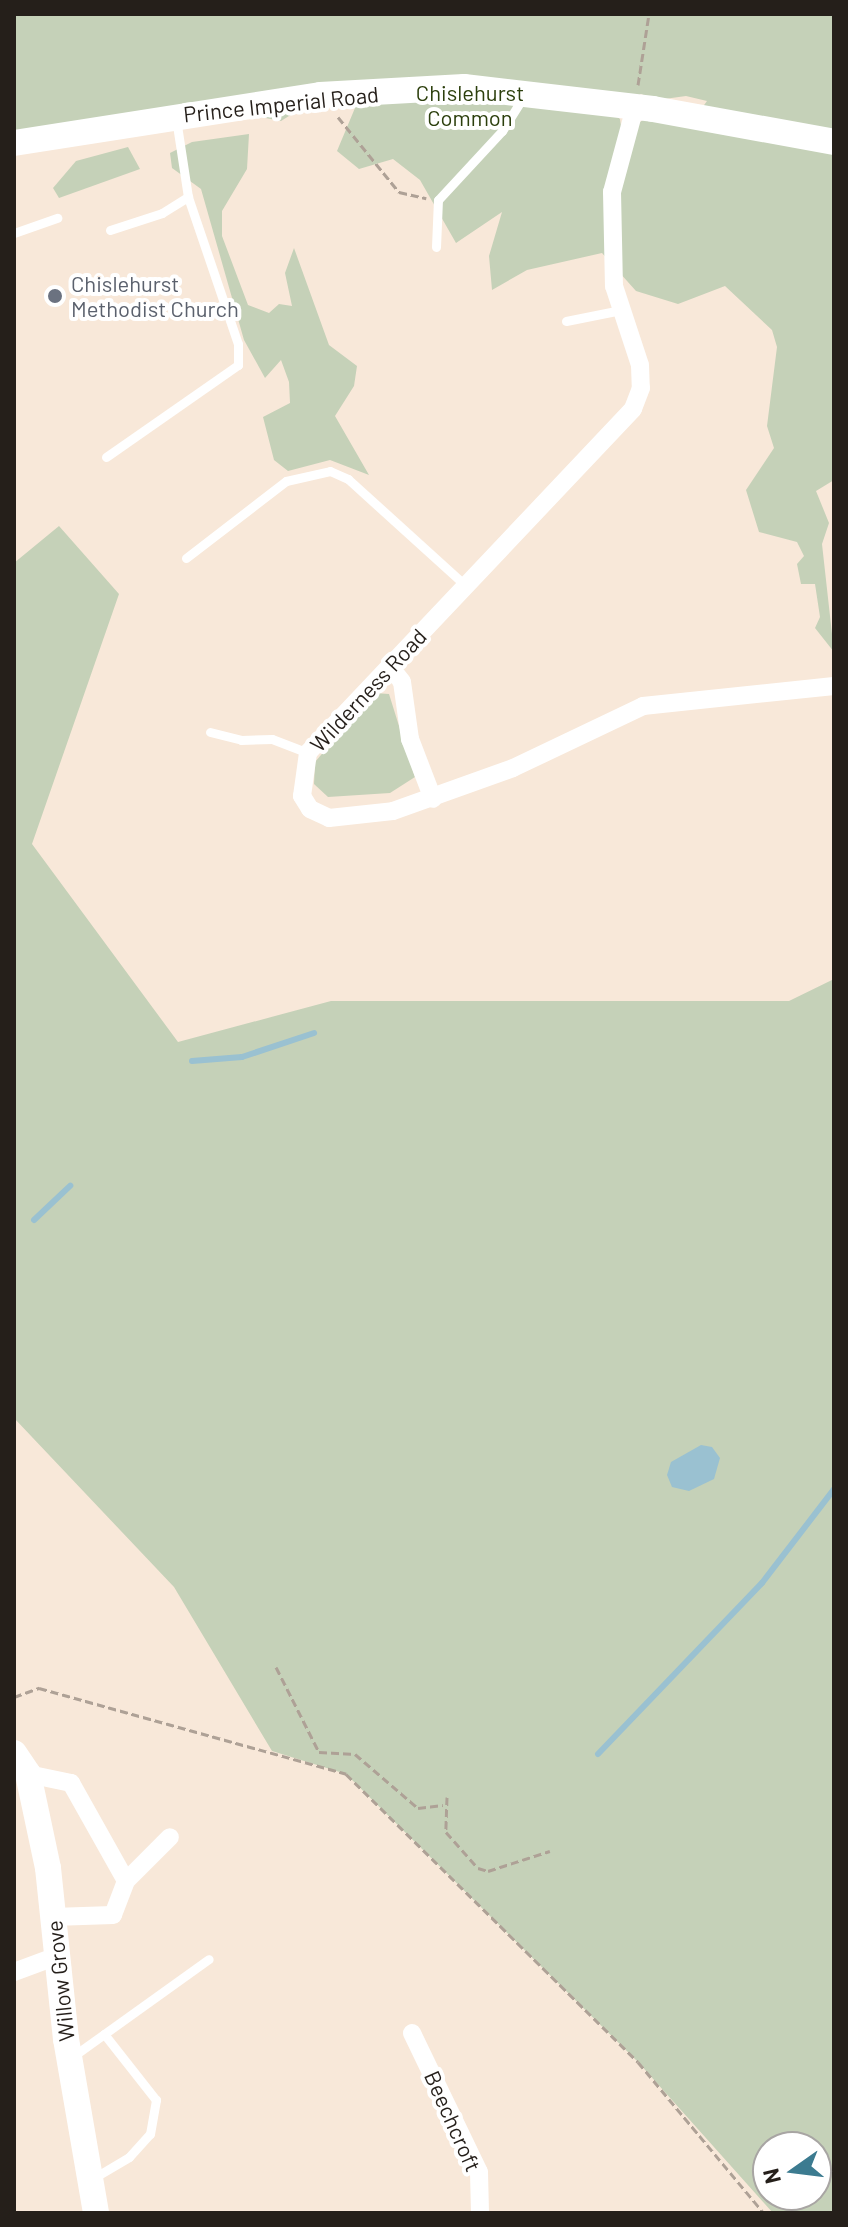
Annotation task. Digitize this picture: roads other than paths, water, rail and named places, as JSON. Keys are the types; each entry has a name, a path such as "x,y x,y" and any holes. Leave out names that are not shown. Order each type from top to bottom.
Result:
{"main road":[{"name":"Prince Imperial Road","path":"14,143 175,115 320,95 464,87 635,107 834,142"},
{"name":"Willow Grove","path":"21,1763 53,1917 70,2059 96,2213"}],"street":[{"name":"Wilderness Road","path":"635,107 612,192 614,286 640,365 641,388 633,409 464,584 392,669 380,671 308,753 302,796 322,817 380,813 433,799 643,706 834,686"},
{"path":"392,669 402,682 410,739 433,799"},
{"path":"21,1763 71,1783 126,1881"},
{"path":"53,1917 113,1915 126,1881 170,1837"},
{"path":"14,1972 57,1956"},
{"name":"Beechcroft","path":"412,2033 479,2172 480,2213"}],"lane":[{"path":"436,247 438,200 502,131 525,94"},
{"path":"106,457 238,365 238,344 188,197 175,115"},
{"path":"110,230 162,213 188,197"},
{"path":"14,233 57,218"},
{"path":"566,321 621,310"},
{"path":"186,558 286,481 330,471 348,479 464,584"},
{"path":"210,732 241,740 280,741 308,753"},
{"path":"70,2059 209,1959"},
{"path":"89,2181 129,2157 150,2134 156,2100 104,2034"}],"water":[{"path":"701,1445 712,1447 720,1458 714,1479 689,1491 672,1487 667,1475 671,1462"}],"waterway":[{"path":"192,1061 242,1057 314,1033"},
{"path":"34,1220 70,1186"},
{"path":"598,1754 762,1583 834,1489"}],"place":[{"name":"Chislehurst Methodist Church","path":"55,296"}],"park label":[{"name":"Chislehurst Common","path":"470,104"}]}
